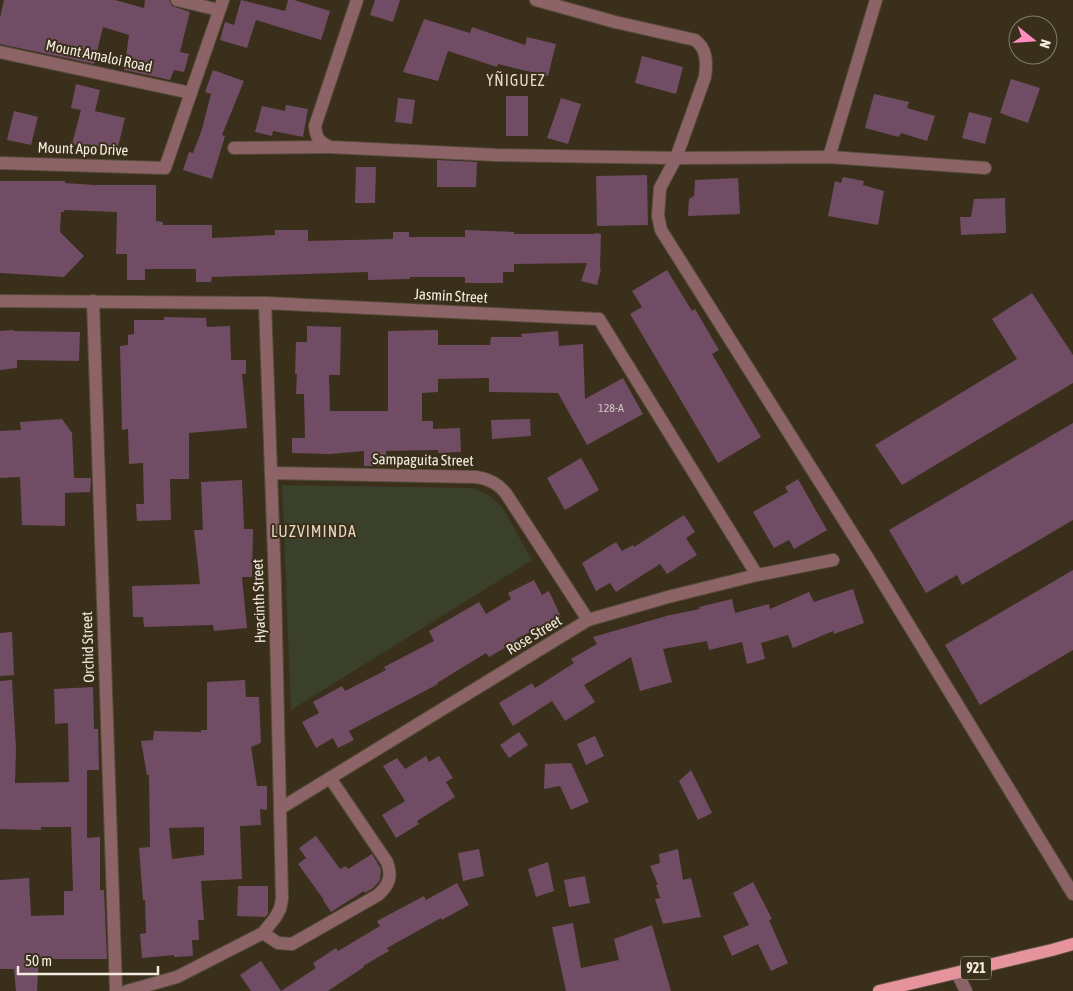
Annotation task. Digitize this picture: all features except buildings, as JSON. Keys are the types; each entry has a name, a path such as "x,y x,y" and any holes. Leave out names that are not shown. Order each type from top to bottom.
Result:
{"main road":[{"name":"921","path":"878,991 1073,944"}],"street":[{"path":"178,0 221,5 190,93"},
{"path":"330,147 321,144 316,137 315,126 357,0"},
{"path":"536,0 615,22 695,40 702,46 707,64 705,77 676,158 660,188 658,216 661,230 871,563 1073,894"},
{"path":"830,157 876,0"},
{"name":"Mount Amaloi Road","path":"0,52 190,93"},
{"name":"Mount Apo Drive","path":"0,163 165,168 190,93"},
{"path":"234,148 330,147 496,155 676,158 830,157 985,168"},
{"name":"Jasmin Street","path":"0,301 265,304 600,319 757,575"},
{"name":"Orchid Street","path":"94,301 116,991"},
{"name":"Hyacinth Street","path":"262,933 275,918 280,909 282,899 281,808 265,304"},
{"name":"Sampaguita Street","path":"271,473 476,477 494,481 502,487 588,620"},
{"name":"Rose Street","path":"281,808 588,620 668,597 757,575 833,560"},
{"path":"127,991 177,977 262,933 278,942 292,944 378,895 386,888 390,880 387,862 330,778"},
{"path":"957,973 966,991"}],"green space":[{"path":"282,485 473,488 490,496 502,507 532,560 291,710"}],"district":[{"name":"YÑIGUEZ","path":"516,80"},
{"name":"LUZVIMINDA","path":"314,531"}]}
